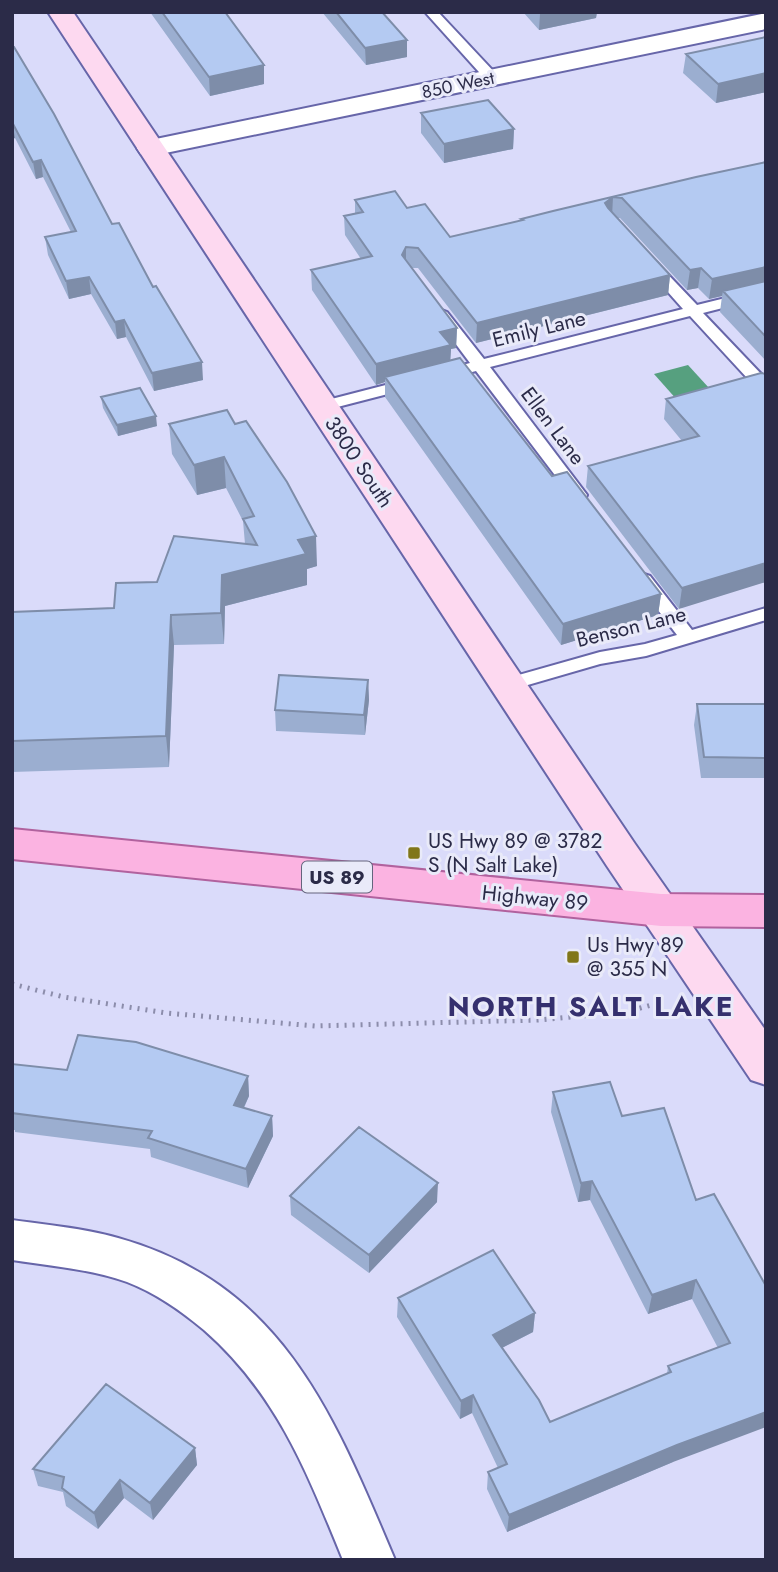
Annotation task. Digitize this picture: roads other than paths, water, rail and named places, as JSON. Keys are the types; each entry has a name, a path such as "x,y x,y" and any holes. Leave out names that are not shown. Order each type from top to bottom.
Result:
{"main road":[{"name":"Highway 89","path":"12,844 661,910 766,911"}],"street":[{"name":"3800 South","path":"60,12 621,855 766,1067"},
{"path":"668,18 689,37"},
{"name":"850 West","path":"150,148 766,21"},
{"path":"12,1240 81,1250 131,1263 165,1276 197,1296 252,1342 279,1373 299,1403 369,1560"}],"lane":[{"path":"431,12 492,78"},
{"path":"640,252 766,388"},
{"name":"Emily Lane","path":"322,406 766,292"},
{"name":"Ellen Lane","path":"434,304 588,507"},
{"path":"630,561 688,638"},
{"name":"Benson Lane","path":"508,685 600,658 688,638 766,614"}],"place":[{"name":"US Hwy 89 @ 3782 S (N Salt Lake)","path":"414,853"},
{"name":"Us Hwy 89 @ 355 N","path":"573,957"}],"district":[{"name":"NORTH SALT LAKE","path":"591,1006"}]}
